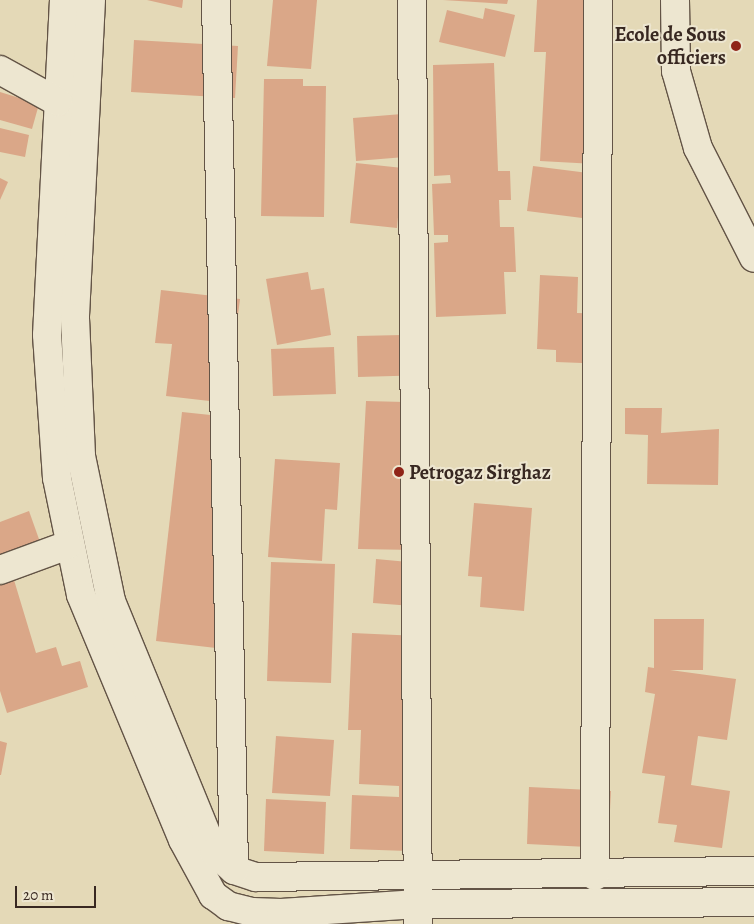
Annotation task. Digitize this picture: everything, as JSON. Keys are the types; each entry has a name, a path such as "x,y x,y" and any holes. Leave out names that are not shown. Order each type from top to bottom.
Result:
{"street":[{"path":"64,0 58,102 48,384 68,545 100,643 183,840 213,895 228,906 252,912 418,914 754,902"},
{"path":"91,0 75,318 80,456 94,533 132,658 214,852 234,870 256,878 595,876 754,871"},
{"path":"216,0 234,870"},
{"path":"412,0 418,914"},
{"path":"595,876 598,0"},
{"path":"675,0 676,71 698,148 754,258"},
{"path":"0,70 58,102"},
{"path":"0,570 68,545"}],"building":[{"path":"147,0 183,0 182,8"},
{"path":"273,0 317,0 311,69 267,66"},
{"path":"443,0 508,0 507,4"},
{"path":"537,0 591,0 584,106 599,107 595,164 540,161 546,52 534,52"},
{"path":"485,8 515,15 505,57 439,42 447,10 483,19"},
{"path":"134,40 238,46 235,98 131,92"},
{"path":"494,63 498,171 510,171 511,200 499,200 500,227 514,227 516,272 504,272 506,314 436,317 434,243 448,242 448,235 434,235 432,184 451,183 450,175 434,176 433,65"},
{"path":"264,79 303,79 303,86 326,86 324,217 261,216"},
{"path":"0,92 39,104 32,129 0,120"},
{"path":"402,114 405,157 356,161 353,118"},
{"path":"0,128 29,135 25,157 0,152"},
{"path":"356,163 412,169 408,207 399,206 397,228 350,223"},
{"path":"533,166 604,175 598,220 527,211"},
{"path":"0,178 8,182 0,200"},
{"path":"426,253 429,375 358,377 357,336 402,335"},
{"path":"308,272 311,290 324,288 331,335 277,345 266,279"},
{"path":"540,275 578,277 577,313 610,314 583,336 582,363 556,362 556,350 537,349"},
{"path":"161,290 240,299 227,403 166,396 172,344 155,343"},
{"path":"334,347 336,394 273,396 271,349"},
{"path":"366,401 405,402 402,508 415,508 414,550 358,549"},
{"path":"625,408 662,408 661,433 719,429 718,485 647,484 648,435 625,434"},
{"path":"182,412 239,418 216,648 156,641"},
{"path":"275,459 340,463 337,510 325,509 322,561 268,557"},
{"path":"474,503 532,508 524,611 480,607 482,577 468,576"},
{"path":"29,511 40,542 0,566 0,522"},
{"path":"376,559 430,564 426,607 373,603"},
{"path":"271,562 335,564 331,683 267,681"},
{"path":"14,580 36,653 56,647 62,666 80,661 88,687 7,713 0,691 0,584"},
{"path":"654,619 704,619 703,670 670,670 736,679 727,740 698,736 691,785 730,791 722,848 674,842 677,825 658,823 665,776 642,773 655,694 645,692 648,667 654,668"},
{"path":"352,633 419,636 408,851 350,849 352,795 399,797 399,786 359,784 361,730 348,730"},
{"path":"276,736 334,740 330,796 272,793"},
{"path":"0,741 7,743 1,775 0,775"},
{"path":"529,787 611,791 608,848 527,844"},
{"path":"266,799 326,802 324,854 264,851"}],"place":[{"name":"Ecole de Sous officiers","path":"736,46"},
{"name":"Petrogaz Sirghaz","path":"399,472"}]}
